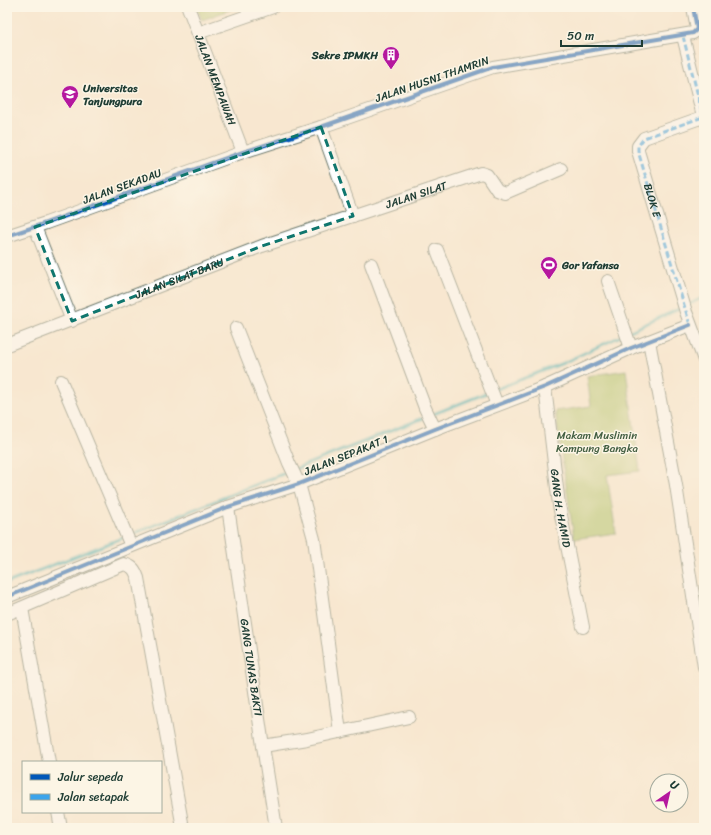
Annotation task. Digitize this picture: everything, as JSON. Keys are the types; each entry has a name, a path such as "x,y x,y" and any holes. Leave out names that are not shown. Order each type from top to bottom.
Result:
{"street":[{"name":"JALAN MEMPAWAH","path":"188,7 243,152"},
{"path":"198,33 273,7"},
{"name":"JALAN HUSNI THAMRIN","path":"243,152 322,127 493,68 683,36 696,32 697,26 693,7"},
{"path":"683,36 703,118"},
{"name":"BLOK E","path":"690,325 656,214 638,151 638,146 644,138 703,118"},
{"path":"322,127 353,216"},
{"name":"JALAN SEKADAU","path":"7,236 243,152"},
{"name":"JALAN SILAT","path":"353,216 481,174 487,175 497,190 504,192 561,169"},
{"name":"JALAN SILAT BARU","path":"7,345 262,246 353,216"},
{"path":"35,227 72,320"},
{"path":"437,250 493,395"},
{"path":"371,264 425,408 433,425"},
{"path":"608,282 630,344"},
{"path":"690,325 704,360"},
{"name":"JALAN SEPAKAT 1","path":"7,597 127,537 228,507 433,425 493,395 545,388 630,344 648,341 690,325"},
{"path":"236,328 296,479 314,539 340,732"},
{"path":"648,341 676,485 704,667"},
{"path":"60,381 127,537"},
{"name":"GANG H. HAMID","path":"545,388 559,505 583,627"},
{"name":"GANG TUNAS BAKTI","path":"228,507 276,828"},
{"path":"7,614 124,564 130,565 135,570 138,578 183,828"},
{"path":"22,608 49,761"},
{"path":"263,746 307,739 409,717"},
{"path":"58,813 61,828"}],"highlighted area":[{"path":"321,127 353,216 262,246 72,321 35,227"}],"green space":[{"path":"196,7 238,7 202,20"},
{"name":"Makam Muslimin Kampung Bangka","path":"626,370 640,471 607,475 616,533 574,539 555,411 591,406 587,376"}],"waterway":[{"path":"686,306 704,297"},
{"path":"628,332 681,308"},
{"path":"494,390 563,363 623,335"},
{"path":"431,415 489,392"},
{"path":"295,469 426,417"},
{"path":"130,535 290,471"},
{"path":"7,583 125,537"}],"marked path":[{"path":"683,36 704,120"},
{"path":"690,325 638,151 638,146 644,138 703,117"}],"cycle path":[{"path":"7,236 243,152 321,127 493,67 693,33 697,29 693,7"},
{"path":"7,597 228,507 299,484 435,429 545,387 631,348 690,325"}],"place":[{"name":"Sekre IPMKH","path":"391,70"},
{"name":"Universitas Tanjungpura","path":"70,109"},
{"name":"Gor Yafansa","path":"549,280"}]}
